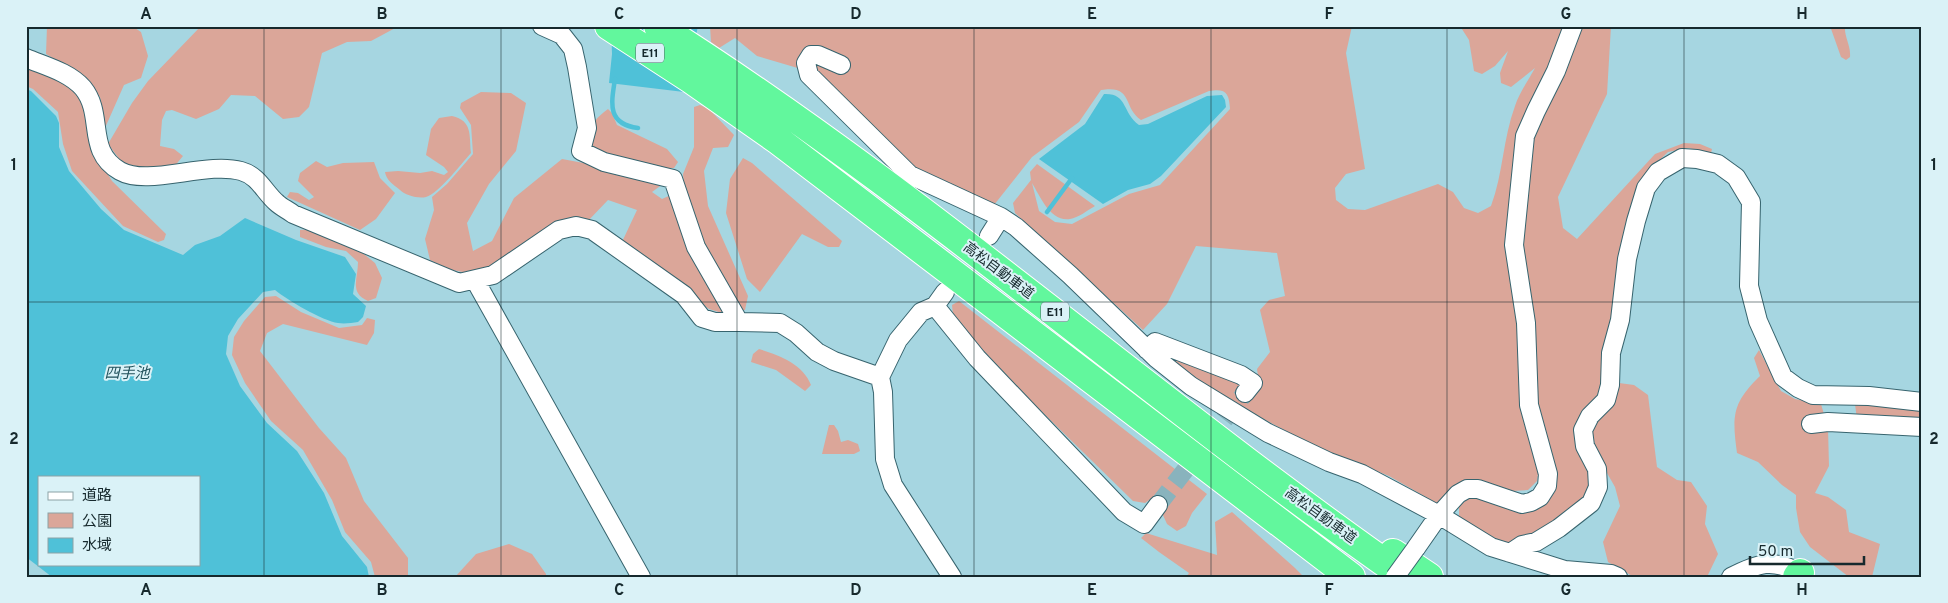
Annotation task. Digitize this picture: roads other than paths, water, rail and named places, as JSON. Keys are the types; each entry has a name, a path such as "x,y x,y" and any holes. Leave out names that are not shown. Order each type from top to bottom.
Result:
{"highway":[{"name":"E11","path":"609,26 692,80 787,147 1351,577"},
{"name":"高松自動車道","path":"658,26 701,53 860,165 1214,436 1405,577"},
{"path":"1214,436 1429,577"}],"street":[{"path":"542,26 562,35 572,49 577,67 586,128 581,151 604,162 673,179 696,247 739,322"},
{"path":"1395,577 1439,515 1458,494 1467,489 1478,489 1522,504 1540,498 1547,486 1548,474 1529,404 1526,323 1514,245 1525,136 1556,71 1573,26"},
{"path":"841,65 818,55 811,56 806,63 809,74 910,175 1001,217 1016,227 1070,275 1148,350 1191,386 1268,433 1328,462 1362,474 1439,515 1480,542 1564,570 1611,574 1618,577"},
{"path":"26,58 63,73 82,87 94,110 96,137 102,156 120,172 140,178 191,170 241,171 258,180 277,204 293,214 459,283 493,275 559,230 576,226 592,230 684,295 702,318 715,322 780,323 796,333 817,352 834,361 880,377"},
{"path":"1510,553 1522,545 1536,542 1559,528 1591,503 1598,487 1597,469 1585,446 1583,430 1590,416 1606,400 1610,385 1611,353 1620,320 1627,259 1636,221 1646,188 1658,172 1682,158 1718,164 1736,177 1751,202 1749,286 1758,321 1783,377 1798,388 1814,395 1869,396 1922,402"},
{"path":"988,236 1001,217"},
{"path":"475,280 641,577"},
{"path":"952,577 893,485 885,459 883,392 880,377 898,340 920,312 940,299 977,358 1124,512 1144,524 1158,505"},
{"path":"1148,350 1155,342 1241,375 1253,383 1245,393"},
{"path":"1811,424 1828,422 1922,427"},
{"path":"1731,577 1757,565 1767,563 1783,566 1799,575"}],"water":[{"path":"611,26 698,26 684,92 609,83 612,54"},
{"name":"四手池","path":"26,89 31,91 56,116 59,123 59,147 69,171 101,209 124,230 183,255 195,245 220,236 245,218 296,240 345,257 356,274 353,294 366,306 363,317 358,322 338,323 305,310 275,290 263,292 238,319 228,336 226,354 240,386 267,423 297,451 324,493 342,536 367,567 369,577 52,577 26,557"},
{"path":"1104,94 1112,95 1121,100 1139,125 1148,124 1207,96 1222,95 1226,107 1161,176 1150,184 1128,190 1103,204 1039,159 1085,124"}],"waterway":[{"path":"615,79 613,111 621,122 638,128"},
{"path":"1047,212 1072,178"}],"tunnel":[{"path":"1158,505 1245,393"}]}
